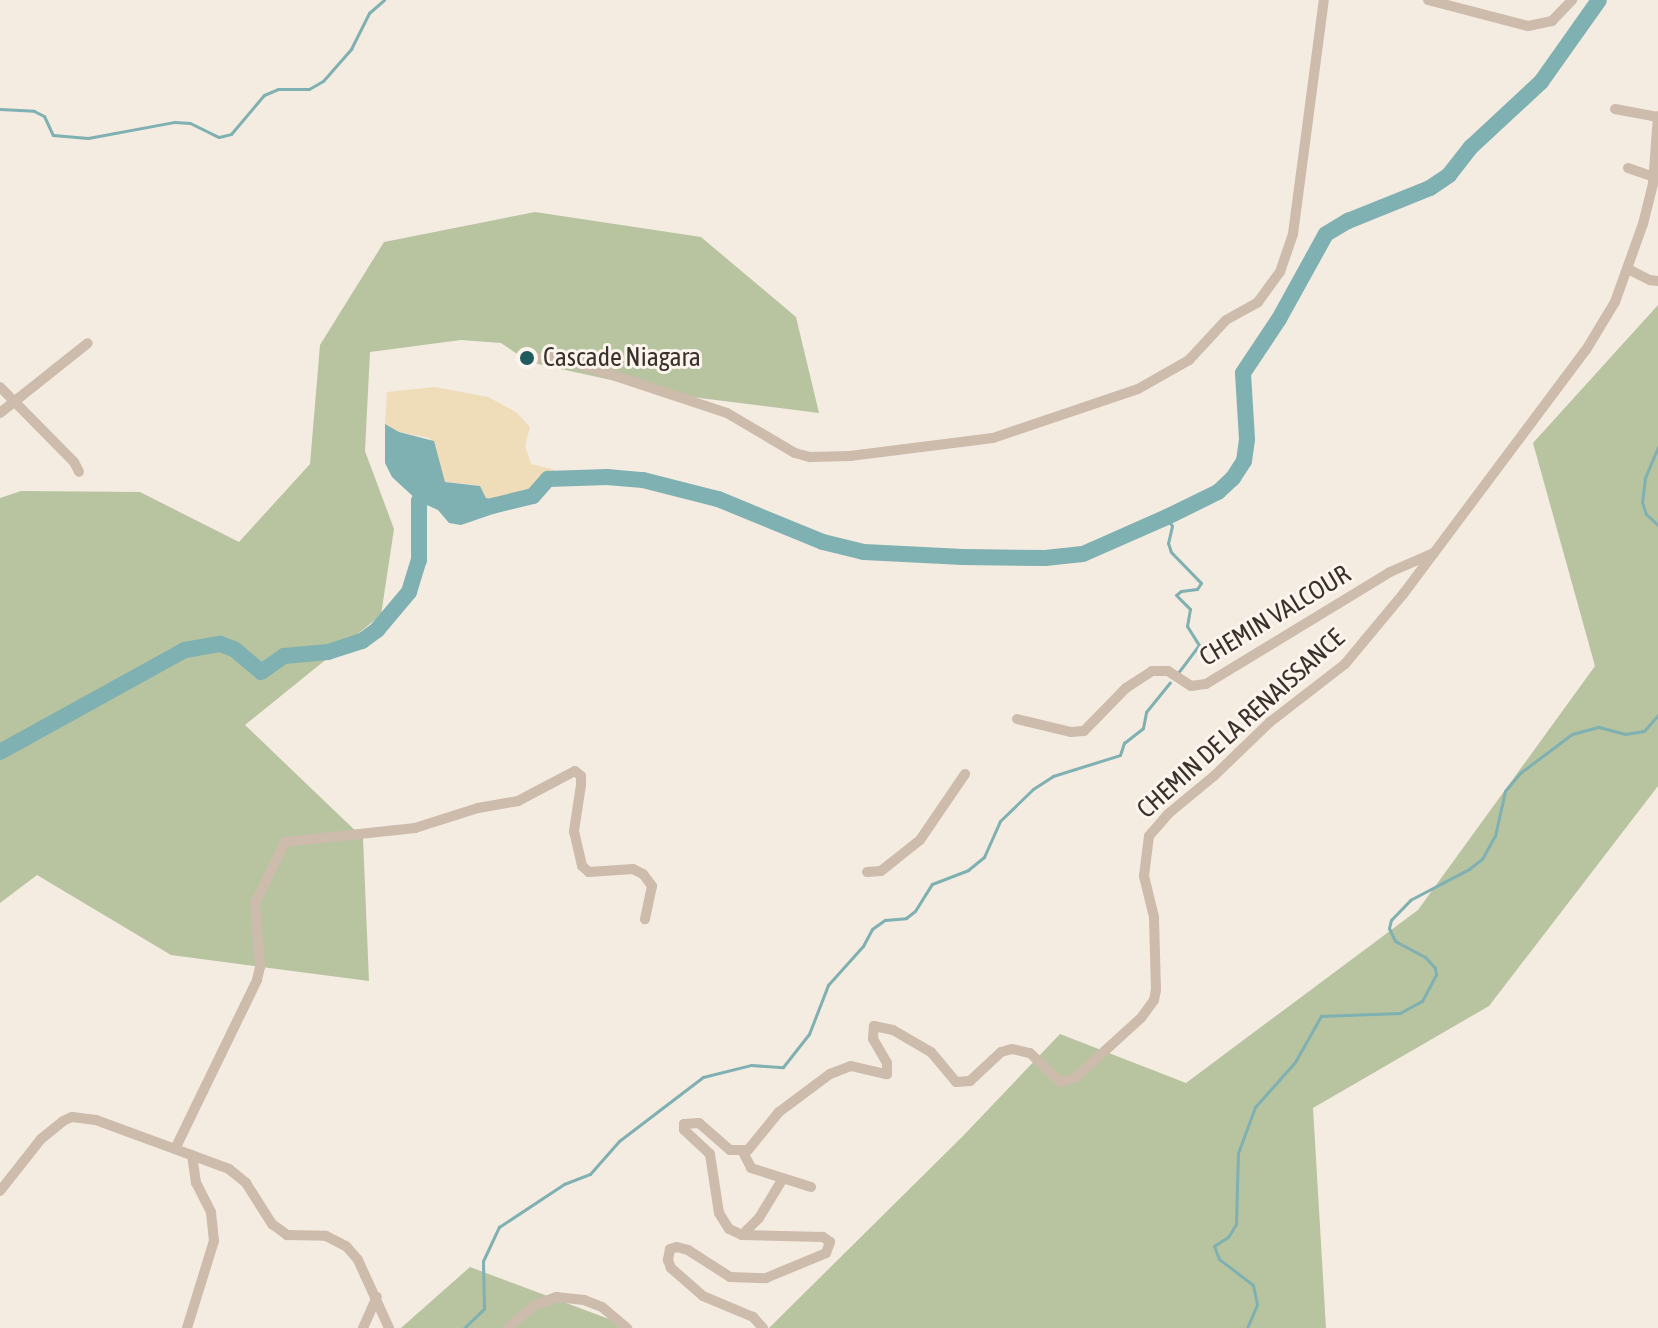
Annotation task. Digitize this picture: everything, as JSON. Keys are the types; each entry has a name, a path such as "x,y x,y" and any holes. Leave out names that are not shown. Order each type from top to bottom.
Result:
{"street":[{"path":"527,358 557,358 576,363 727,413 795,453 810,457 850,456 993,438 1138,389 1189,360 1226,320 1258,302 1280,272 1293,234 1324,0"},
{"path":"1428,0 1528,26 1552,21 1572,0"},
{"path":"1615,109 1658,116"},
{"name":"CHEMIN DE LA RENAISSANCE","path":"743,1152 779,1112 830,1074 855,1066 873,1074 887,1074 887,1063 873,1039 874,1026 893,1030 931,1052 956,1082 970,1081 1001,1052 1012,1049 1030,1053 1054,1080 1075,1078 1141,1018 1154,1000 1154,917 1143,866 1153,830 1270,722 1345,664 1434,553 1586,350 1615,302 1654,200 1658,116"},
{"path":"1628,168 1656,173"},
{"path":"1628,269 1658,281"},
{"path":"0,413 88,343"},
{"path":"0,387 74,462 79,472"},
{"name":"CHEMIN VALCOUR","path":"1017,719 1071,732 1084,731 1126,688 1152,671 1168,671 1184,683 1198,687 1390,572 1434,553"},
{"path":"175,1149 257,980 260,967 255,903 285,842 415,828 478,808 518,801 575,771 581,776 574,831 582,866 589,872 633,869 643,874 652,886 645,919"},
{"path":"867,872 881,871 920,840 965,774"},
{"path":"0,1191 41,1139 72,1117 96,1120 235,1173 281,1231 296,1237 326,1236 346,1246 358,1260 389,1328"},
{"path":"763,1328 753,1317 719,1306 703,1296 671,1268 668,1260 670,1249 688,1250 730,1277 766,1278 826,1253 830,1242 823,1237 742,1235 723,1222 710,1154 684,1130 684,1124 699,1123 730,1150 743,1152 751,1168 811,1187"},
{"path":"187,1328 214,1241 211,1212 196,1183 192,1155"},
{"path":"742,1235 759,1218 782,1180"},
{"path":"363,1328 377,1297"},
{"path":"508,1328 533,1306 556,1297 584,1300 602,1307 627,1328"}],"green space":[{"path":"535,212 701,237 796,317 819,413 684,396 529,362 501,343 461,340 370,352 365,451 394,529 381,615 245,725 363,838 369,981 171,955 37,875 0,903 0,498 21,491 140,492 239,542 310,464 320,345 384,242"},
{"path":"1658,305 1658,786 1489,1006 1313,1108 1326,1328 769,1328 963,1136 1060,1034 1186,1083 1418,910 1595,666 1533,443"},
{"path":"470,1267 633,1328 401,1328"}],"sand":[{"path":"435,387 488,397 516,412 530,427 525,446 531,464 555,470 529,495 510,502 486,498 476,485 445,482 430,438 399,432 385,424 387,392"}],"water":[{"path":"385,424 399,432 434,441 445,482 480,486 486,498 510,502 511,508 461,525 449,523 438,510 418,501 392,477 385,463"}],"waterway":[{"path":"0,109 34,111 44,116 53,135 88,138 174,122 190,123 219,137 231,134 264,95 278,89 309,89 323,81 351,49 369,13 384,0"},
{"path":"492,506 533,496 548,479 607,477 643,480 718,499 823,542 864,552 963,557 1045,558 1083,554 1167,517 1218,492 1233,478 1244,461 1247,439 1243,373 1279,319 1326,234 1348,221 1430,188 1449,175 1471,147 1541,82 1599,0"},
{"path":"1658,447 1645,478 1642,502 1646,514 1658,525"},
{"path":"0,752 185,650 220,644 234,649 261,672 284,656 328,652 362,641 377,630 409,592 419,560 419,501 432,489"},
{"path":"1167,517 1172,526 1168,543 1171,552 1201,583 1197,589 1181,591 1176,595 1190,609 1187,626 1199,645 1178,673"},
{"path":"464,1328 484,1309 483,1261 499,1227 564,1184 590,1174 619,1141 703,1077 751,1065 783,1067 809,1034 828,985 863,946 872,929 885,920 906,918 915,911 932,884 968,870 984,857 1000,821 1033,789 1053,776 1120,755 1124,743 1143,728 1146,712 1170,682"},
{"path":"1247,1328 1257,1304 1253,1285 1219,1259 1214,1246 1228,1237 1236,1224 1238,1153 1255,1107 1295,1062 1321,1016 1400,1013 1422,1001 1436,975 1435,968 1425,957 1395,941 1389,928 1391,920 1410,900 1482,859 1495,836 1505,791 1520,773 1572,734 1599,727 1625,734 1644,731 1658,715"}],"place":[{"name":"Cascade Niagara","path":"527,358"}]}
